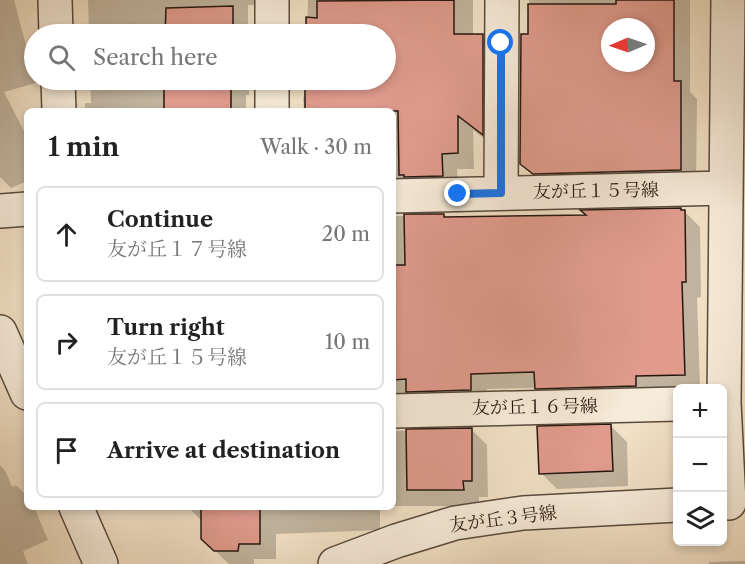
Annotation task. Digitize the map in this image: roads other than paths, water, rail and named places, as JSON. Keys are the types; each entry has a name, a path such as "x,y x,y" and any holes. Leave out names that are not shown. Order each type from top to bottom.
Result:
{"street":[{"path":"55,0 56,24"},
{"path":"272,0 272,24"},
{"path":"501,193 502,0"},
{"path":"725,384 735,278 726,188 736,56 728,0"},
{"path":"58,90 59,108"},
{"path":"272,90 272,108"},
{"name":"友が丘１５号線","path":"396,196 726,188"},
{"path":"0,211 24,209"},
{"path":"0,332 24,386"},
{"name":"友が丘１６号線","path":"396,411 673,404"},
{"path":"726,438 732,503"},
{"name":"友が丘３号線","path":"335,564 396,540 455,523 523,513 673,506"},
{"path":"77,510 101,564"}]}
